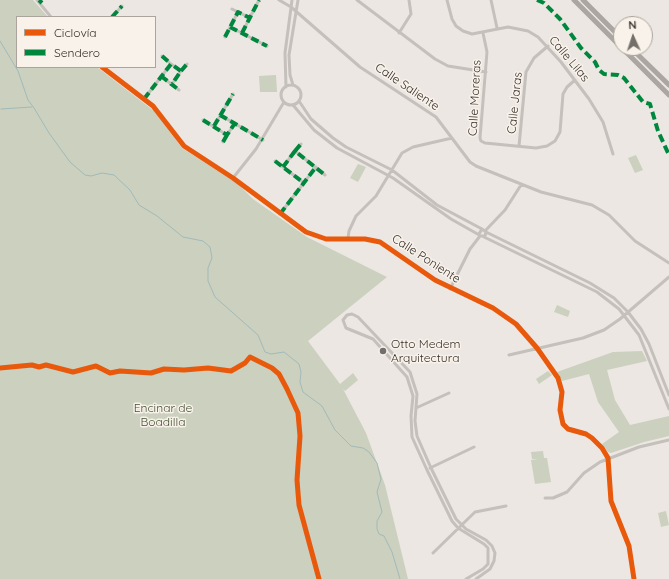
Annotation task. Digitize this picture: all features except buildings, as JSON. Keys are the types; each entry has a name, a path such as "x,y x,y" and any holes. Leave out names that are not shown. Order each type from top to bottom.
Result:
{"highway":[{"path":"574,0 669,95"},
{"path":"583,0 613,30"},
{"path":"639,56 669,85"}],"street":[{"path":"42,0 38,1 50,16"},
{"path":"242,33 259,0"},
{"name":"Calle Saliente","path":"278,0 291,6 354,62 436,116 470,162 521,185 541,192 582,202 603,210 635,241 669,262"},
{"path":"233,178 263,140 284,102 281,94 286,87 285,53 292,0"},
{"path":"293,105 301,97 299,89 293,85 290,75 289,56 295,11 298,0"},
{"path":"357,0 399,33 448,66 486,72"},
{"path":"399,33 411,14 409,0"},
{"name":"Calle Lilas","path":"447,0 456,26 463,31 472,34 508,26 528,30 548,46 575,80 603,122 613,154"},
{"path":"491,0 497,28"},
{"path":"113,16 122,6"},
{"path":"232,9 250,18"},
{"path":"225,38 238,12"},
{"path":"115,13 119,16"},
{"path":"230,27 267,46"},
{"name":"Calle Moreras","path":"483,32 487,52 481,141 485,143 536,148 547,146 555,141 560,132 566,87 575,80"},
{"name":"Calle Jaras","path":"519,146 526,72 532,61 548,46"},
{"path":"162,56 182,71"},
{"path":"144,99 171,64"},
{"path":"172,84 187,64"},
{"name":"Calle Poniente","path":"103,68 153,106 184,146 233,178 306,232 326,239 348,238 373,240 387,245 435,280 450,289 492,308 516,324 537,348 558,378 562,398 560,414 563,424 568,429 586,434 592,438 602,448 608,458"},
{"path":"161,76 179,90"},
{"path":"286,87 293,85"},
{"path":"214,126 233,94"},
{"path":"299,100 311,119 333,138 362,156 392,170 437,205 484,231 601,289 628,312 641,329 649,344 669,395"},
{"path":"284,102 293,105 310,125 329,142 354,158 389,175 437,211 481,235 597,292 624,315 639,335 646,349 669,409"},
{"path":"220,115 263,140"},
{"path":"203,120 228,135"},
{"path":"223,142 234,123"},
{"path":"348,238 349,231 356,216 376,196 398,158 406,150 452,138"},
{"path":"283,167 301,144"},
{"path":"295,151 326,175"},
{"path":"275,161 304,183"},
{"path":"280,214 316,168"},
{"path":"450,289 470,249 484,231 505,210 521,185"},
{"path":"481,235 484,231"},
{"path":"510,356 537,348 583,338 596,333 628,312 669,277"},
{"path":"466,579 483,569 488,564 489,555 484,544 458,528 452,521 427,470 412,437 413,396 408,377 373,339 346,328 343,320 347,315 352,314 358,317 410,372 417,394 415,421 417,436 431,468 456,519 466,529 486,540 492,546 495,553 494,561 490,569 476,579"},
{"path":"412,409 449,393"},
{"path":"545,498 553,498 567,492 590,468 608,458 639,447 669,440"},
{"path":"427,470 474,447"},
{"path":"608,458 611,501 629,546 634,579"},
{"path":"433,553 475,512 506,506"}],"green space":[{"name":"Encinar de Boadilla","path":"0,0 33,0 47,16 16,16 16,68 98,68 154,111 182,148 237,183 253,199 307,237 387,277 308,341 340,384 353,373 358,380 345,391 343,389 366,433 385,485 408,579 0,579"},
{"path":"276,75 277,92 260,92 259,76"},
{"path":"636,155 643,170 635,173 628,158"},
{"path":"358,164 366,167 358,182 350,178"},
{"path":"557,305 570,311 568,317 554,312"},
{"path":"642,351 647,361 607,370 615,400 630,425 669,416 669,436 644,442 611,453 608,452 602,444 619,432 598,402 589,374 562,381 557,372 613,352"},
{"path":"548,371 552,375 539,384 536,379"},
{"path":"543,451 544,458 547,458 551,482 535,484 531,460 538,459 532,459 531,452"},
{"path":"666,511 669,525 661,527 658,513"}],"waterway":[{"path":"0,41 16,68"},
{"path":"16,68 28,100 70,162 85,175 91,176 102,173 114,175 130,190 139,205 157,216 183,237 203,241 210,247 212,258 208,268 208,281 215,297 258,335 265,352 271,354 284,352 299,364 301,372 300,382 303,392 322,406 335,430 351,446 363,448 369,452 377,463 381,479 377,492 382,512 377,521 377,529 379,534 384,536 392,552 400,579"},
{"path":"1,109 32,107"}],"marked path":[{"path":"39,3 42,0"},
{"path":"242,33 259,0"},
{"path":"537,0 544,3 560,19 581,48 595,62 599,70 604,74 618,75 624,78 643,102 650,104 658,131 669,155"},
{"path":"113,16 122,6"},
{"path":"225,37 238,12 250,18"},
{"path":"230,27 267,46"},
{"path":"162,56 171,64"},
{"path":"144,99 171,64 181,71 172,84"},
{"path":"181,71 187,64"},
{"path":"161,76 179,90"},
{"path":"214,126 233,94"},
{"path":"220,115 263,140"},
{"path":"203,120 227,135 235,123"},
{"path":"223,142 227,135"},
{"path":"295,151 301,144"},
{"path":"283,167 295,151 325,175"},
{"path":"275,161 304,183"},
{"path":"280,214 316,167"}],"cycle path":[{"path":"103,68 153,106 184,146 233,178 306,232 326,239 365,239 380,242 435,280 493,308 516,324 537,348 558,378 562,392 560,410 563,424 568,429 586,434 592,438 602,448 608,458 611,501 629,546 634,579"},
{"path":"0,368 32,365 39,367 46,365 73,372 96,366 110,373 120,371 151,373 164,369 184,370 208,368 231,371 245,363 250,357 272,368 279,374 298,413 300,436 297,480 299,505 319,579"}],"place":[{"name":"Otto Medem Arquitectura","path":"383,351"}]}
